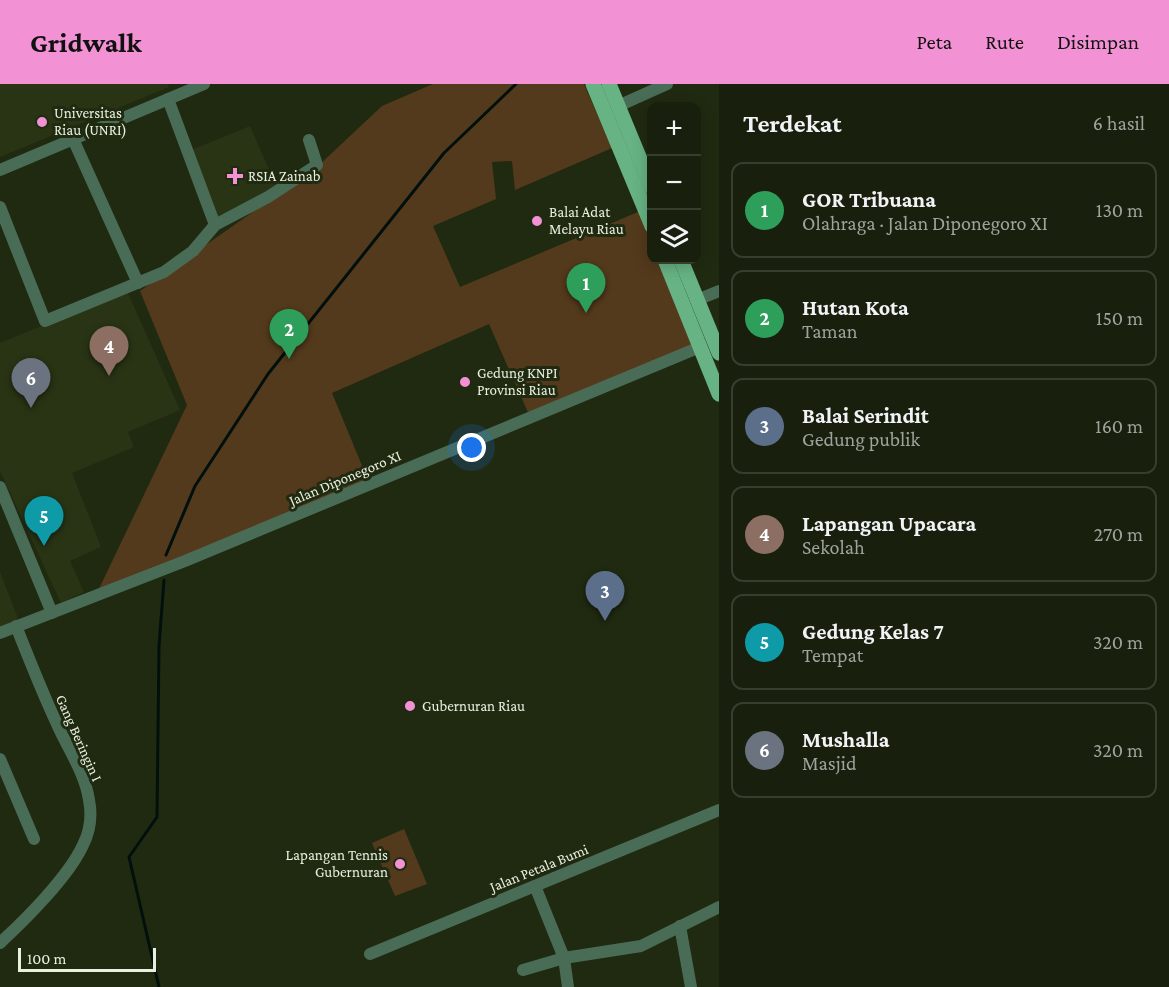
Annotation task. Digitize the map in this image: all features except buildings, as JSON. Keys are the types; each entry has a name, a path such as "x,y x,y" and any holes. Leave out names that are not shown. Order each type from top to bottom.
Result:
{"main road":[{"path":"593,84 647,216"},
{"path":"609,84 647,178"},
{"path":"667,264 719,394"},
{"path":"683,264 719,353"}],"street":[{"path":"0,170 204,84"},
{"path":"618,106 668,84"},
{"path":"168,99 215,225"},
{"path":"73,139 138,283"},
{"path":"0,207 45,321 164,272 193,251 215,225 268,197 317,165 309,140"},
{"path":"698,300 719,291"},
{"name":"Jalan Diponegoro XI","path":"0,633 185,561 700,347"},
{"path":"0,487 52,613"},
{"name":"Gang Beringin I","path":"0,943 46,895 74,860 83,845 91,816 89,798 78,767 57,725 16,626"},
{"path":"0,759 34,839"},
{"name":"Jalan Petala Bumi","path":"370,954 719,810"},
{"path":"535,886 564,958 568,987"},
{"path":"523,970 564,958 641,946 719,907"},
{"path":"680,926 691,987"}],"shaded area":[{"name":"Universitas Riau (UNRI)","path":"0,84 168,84 169,87 0,157"},
{"path":"433,84 584,84 612,148 515,190 512,161 492,162 496,199 433,226 460,287 645,209 647,264 667,264 700,347 530,417 489,324 332,393 370,485 96,595 187,405 140,291 317,167 382,106"},
{"name":"RSIA Zainab","path":"250,126 277,188 217,221 189,151"},
{"path":"127,291 180,410 128,432 134,447 72,473 101,547 70,561 84,592 61,603 0,471 0,343"},
{"path":"0,572 19,621 0,629"},
{"name":"Lapangan Tennis Gubernuran","path":"404,829 427,884 395,896 372,843"}],"waterway":[{"path":"166,555 195,486 268,374 444,153 516,84"},
{"path":"159,987 129,857 157,817 159,646 164,580"}],"place":[{"name":"Universitas Riau (UNRI)","path":"42,122"},
{"name":"RSIA Zainab","path":"235,176"},
{"name":"Balai Adat Melayu Riau","path":"537,221"},
{"name":"GOR Tribuana","path":"586,313"},
{"name":"Hutan Kota","path":"289,359"},
{"name":"Lapangan Upacara","path":"109,376"},
{"name":"Gedung KNPI Provinsi Riau","path":"465,382"},
{"name":"Mushalla","path":"31,408"},
{"name":"Gedung Kelas 7","path":"44,546"},
{"name":"Balai Serindit","path":"605,621"},
{"name":"Gubernuran Riau","path":"410,706"},
{"name":"Lapangan Tennis Gubernuran","path":"400,864"}]}
